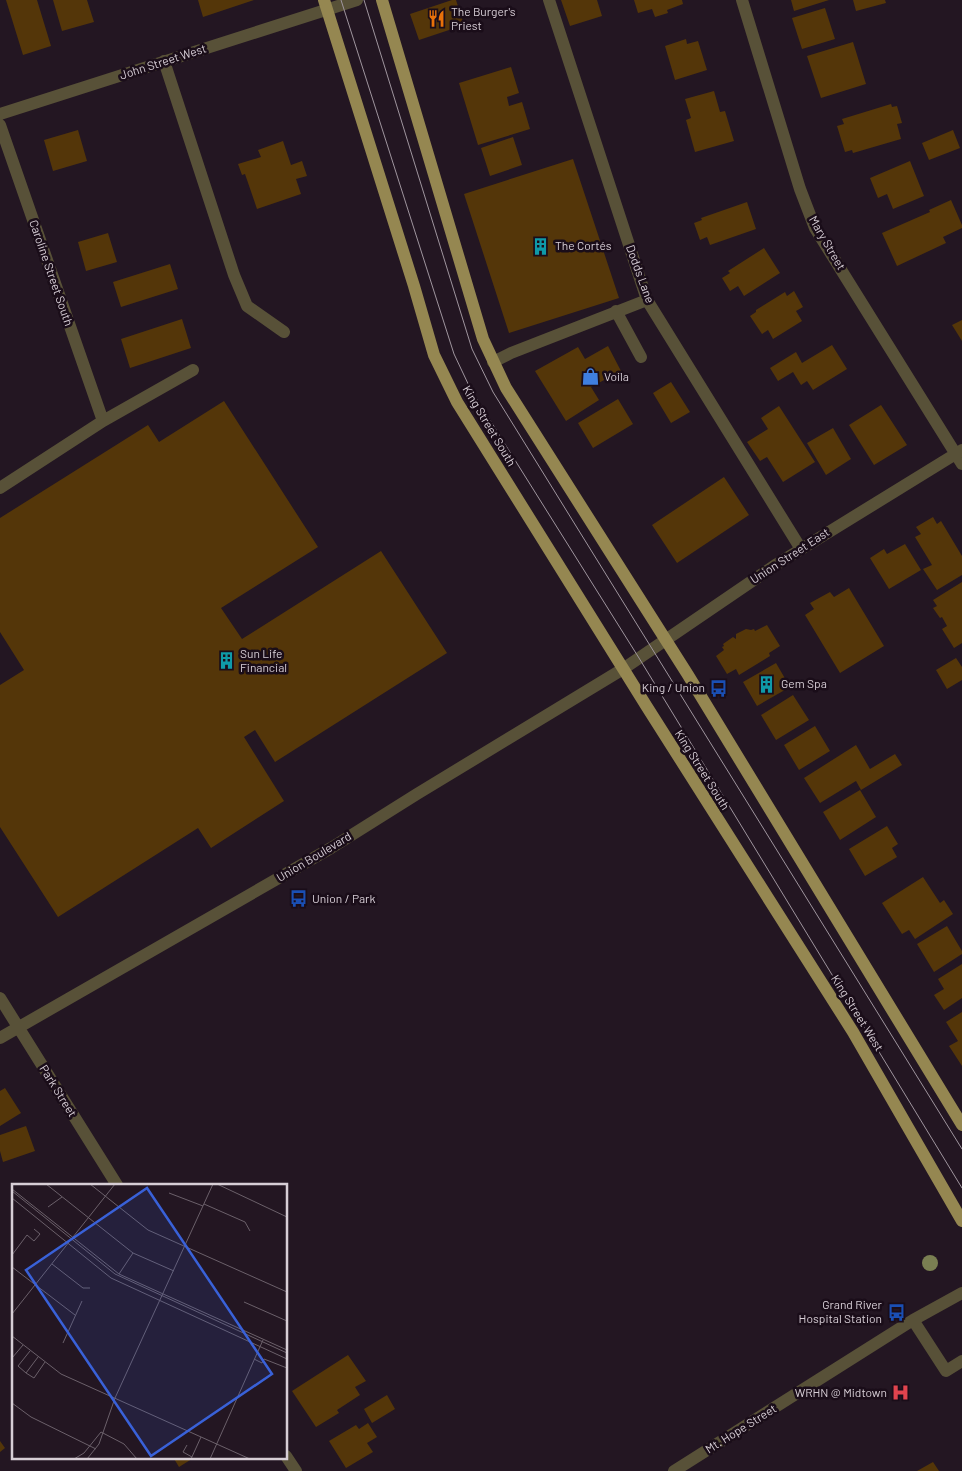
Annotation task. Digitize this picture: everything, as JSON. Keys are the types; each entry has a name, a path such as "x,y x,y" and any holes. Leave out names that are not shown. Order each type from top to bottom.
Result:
{"main road":[{"path":"382,0 483,339 506,388 666,639 962,1124"},
{"name":"King Street South","path":"325,4 434,355 457,402 721,824"},
{"name":"King Street West","path":"721,824 853,1032 962,1221"}],"street":[{"name":"John Street West","path":"0,114 164,61 325,4 357,0"},
{"name":"Dodds Lane","path":"549,0 647,300 801,549"},
{"name":"Mary Street","path":"742,0 800,189 815,228 960,456"},
{"path":"164,61 234,275 247,306 284,332"},
{"name":"Caroline Street South","path":"0,125 103,421"},
{"path":"494,362 511,353 647,300"},
{"path":"616,311 641,357"},
{"path":"0,488 103,421 192,370"},
{"name":"Union Street East","path":"623,669 801,549 960,456"},
{"name":"Union Boulevard","path":"0,1038 331,848 623,669"},
{"name":"Park Street","path":"0,998 116,1184"},
{"name":"Mt. Hope Street","path":"674,1471 913,1320 962,1293"},
{"path":"913,1320 946,1371 962,1361"},
{"path":"287,1458 296,1471"}],"building":[{"path":"6,0 37,0 51,46 23,55"},
{"path":"53,0 87,0 94,22 62,31"},
{"path":"198,0 254,0 203,17"},
{"name":"The Burger's Priest","path":"456,0 464,25 419,40 410,14"},
{"path":"561,0 597,0 602,16 570,26"},
{"path":"634,0 682,0 683,4 667,10 668,13 655,17 652,9 638,13"},
{"path":"791,0 829,0 794,11"},
{"path":"853,0 885,0 886,3 856,11"},
{"path":"825,8 835,39 802,49 792,18"},
{"path":"686,39 687,44 698,41 707,70 675,80 665,46"},
{"path":"853,42 866,84 821,98 807,56"},
{"path":"511,67 519,93 507,97 509,106 522,102 530,129 478,145 459,83"},
{"path":"714,91 720,112 725,111 734,141 695,152 686,120 691,118 685,99"},
{"path":"891,104 892,107 897,106 902,123 897,124 901,139 853,153 852,150 845,152 837,126 844,124 842,119"},
{"path":"78,130 87,161 53,171 44,140"},
{"path":"953,130 960,148 929,160 922,143"},
{"path":"513,137 522,165 490,176 481,148"},
{"path":"283,141 291,165 302,161 307,176 296,179 301,194 257,209 245,174 242,175 238,164 261,157 258,150"},
{"name":"The Cortés","path":"573,159 619,298 509,333 464,194"},
{"path":"910,161 924,196 893,209 887,194 878,198 870,178"},
{"path":"951,200 962,228 943,237 946,243 897,266 882,233 930,212 929,210"},
{"path":"747,202 756,229 710,245 707,237 700,240 694,223 702,220 701,218"},
{"path":"108,233 117,262 86,271 78,242"},
{"path":"764,248 780,273 744,296 738,286 730,291 722,278 730,273 728,271"},
{"path":"170,264 178,289 121,307 113,282"},
{"path":"794,291 803,307 796,311 802,321 773,339 768,330 762,334 750,316 756,310 785,292 787,296"},
{"path":"182,319 191,348 130,368 121,339"},
{"path":"962,320 962,341 952,325"},
{"path":"832,345 847,369 813,390 807,381 801,385 793,372 778,381 770,368 796,352 802,363"},
{"path":"608,346 621,371 591,387 599,400 566,421 535,371 578,347 585,359"},
{"path":"671,382 690,412 671,423 653,393"},
{"path":"618,399 633,424 593,448 578,423"},
{"name":"Sun Life Financial","path":"224,401 318,547 221,608 242,639 381,551 447,653 275,762 255,730 244,737 284,801 211,848 198,828 58,917 0,827 0,685 24,670 0,632 0,518 148,425 159,442"},
{"path":"881,405 907,445 874,465 849,425"},
{"path":"779,406 815,462 783,482 767,457 760,461 747,442 768,429 761,418"},
{"path":"833,428 851,459 826,475 807,443"},
{"path":"724,477 749,515 677,563 652,525"},
{"path":"933,517 937,524 941,521 962,556 962,575 937,590 923,569 932,565 915,537 921,534 916,527"},
{"path":"905,544 921,570 889,589 870,558 884,549 887,554"},
{"path":"962,582 962,643 954,648 942,629 947,626 942,617 940,618 933,608 937,606 933,600"},
{"path":"849,588 884,646 840,673 805,615 814,609 810,603 830,592 834,597"},
{"path":"767,625 780,646 769,653 770,656 739,675 736,669 727,674 716,656 724,650 723,644 733,637 736,639 736,634 746,629 754,629 755,631"},
{"path":"956,658 962,667 962,680 947,689 936,670"},
{"name":"Gem Spa","path":"776,663 790,687 757,706 743,682"},
{"path":"793,695 809,720 776,740 761,715"},
{"path":"815,726 830,751 799,770 784,745"},
{"path":"856,745 870,769 895,754 902,765 861,790 856,781 820,803 804,778"},
{"path":"860,790 876,817 840,840 823,812"},
{"path":"887,826 898,844 892,848 897,857 865,876 849,849"},
{"path":"923,877 940,903 944,900 953,914 915,939 909,930 902,934 882,903"},
{"path":"947,926 962,954 934,972 917,944"},
{"path":"962,964 962,998 944,1010 934,995 944,989 938,979"},
{"path":"962,1012 962,1066 949,1046 958,1041 946,1022"},
{"path":"5,1088 21,1113 0,1126 0,1091"},
{"path":"26,1126 35,1151 3,1162 0,1151 0,1135"},
{"path":"348,1355 366,1381 355,1387 360,1395 337,1410 339,1413 316,1427 292,1391"},
{"path":"387,1395 395,1409 372,1423 364,1409"},
{"path":"368,1423 377,1437 367,1443 373,1452 346,1468 329,1441 356,1425 359,1429"},
{"path":"0,1441 5,1448 0,1452"},
{"path":"174,1458 193,1458 179,1467"},
{"path":"933,1462 939,1471 917,1471"}],"tram line":[{"path":"341,0 454,354 471,390 639,658 962,1188"},
{"path":"364,0 472,349 493,392 962,1149"}],"place":[{"name":"The Burger's Priest","path":"437,19"},
{"name":"The Cortés","path":"541,246"},
{"name":"Voila","path":"590,377"},
{"name":"Sun Life Financial","path":"226,661"},
{"name":"Gem Spa","path":"767,684"},
{"name":"King / Union","path":"719,688"},
{"name":"Union / Park","path":"298,899"},
{"name":"Grand River Hospital Station","path":"896,1312"},
{"name":"WRHN @ Midtown","path":"901,1393"}]}
